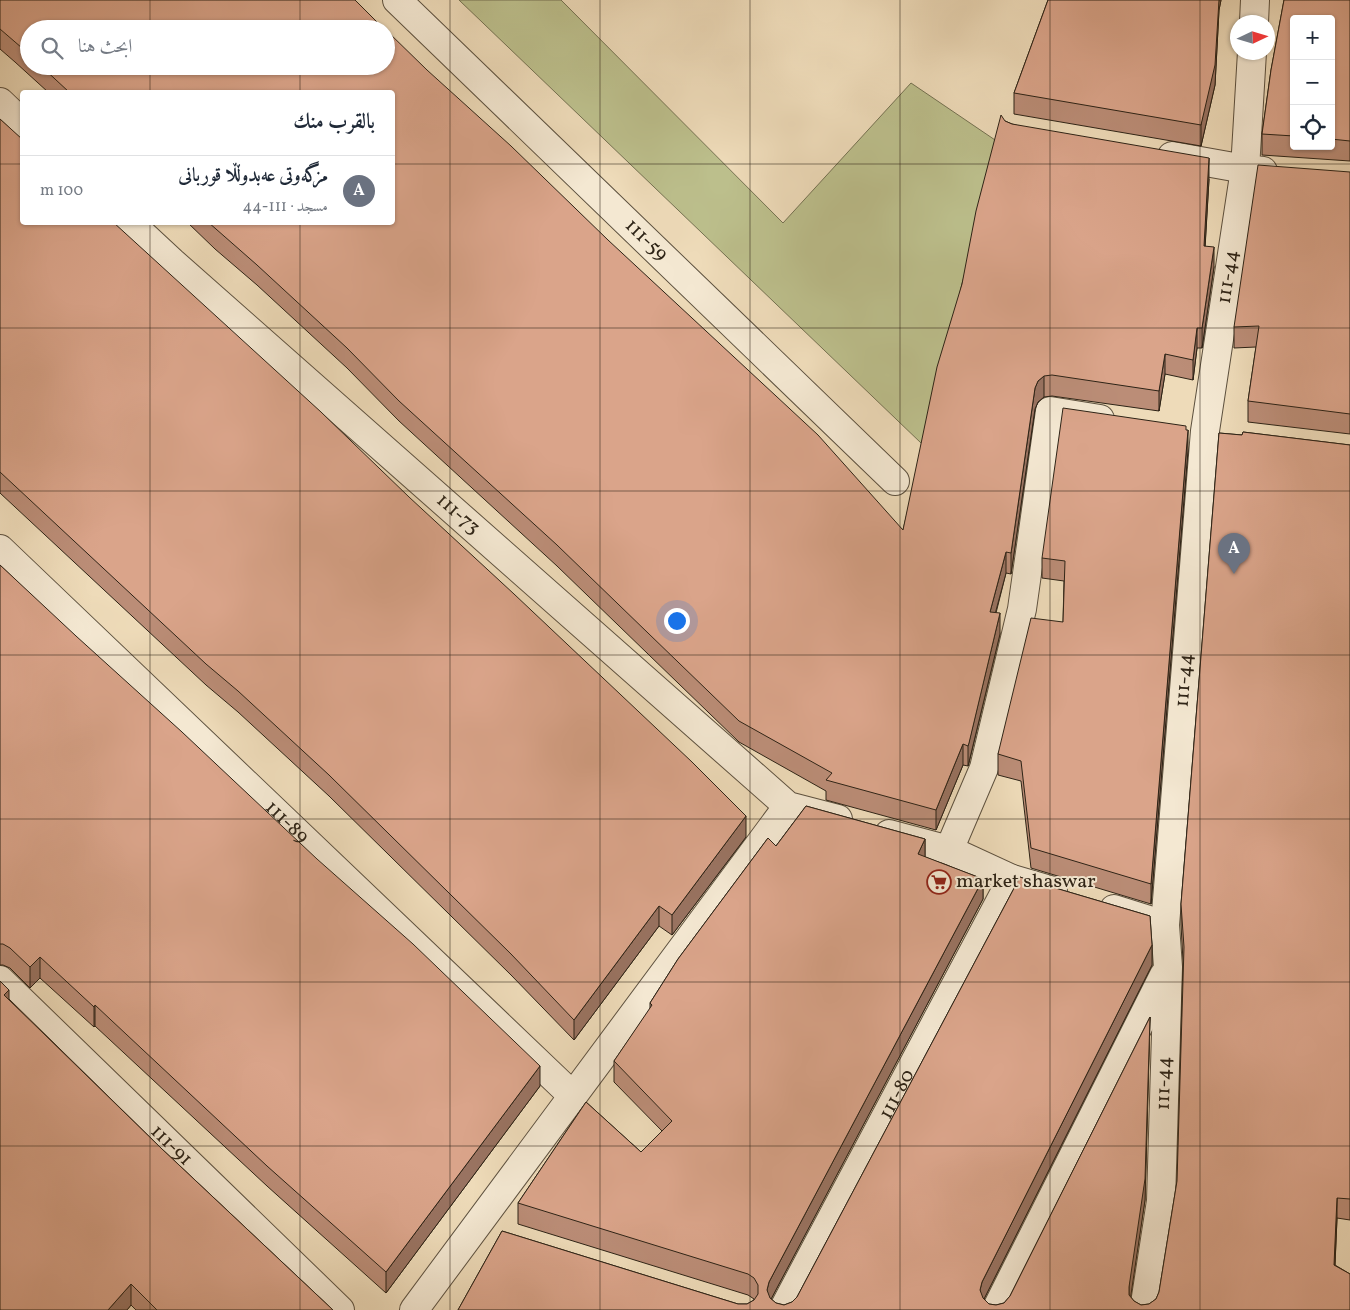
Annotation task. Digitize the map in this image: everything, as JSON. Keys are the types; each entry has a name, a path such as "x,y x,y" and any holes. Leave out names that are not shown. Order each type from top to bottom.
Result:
{"street":[{"name":"111-59","path":"397,0 895,481"},
{"path":"1254,15 1255,0"},
{"name":"111-44","path":"1144,1310 1161,1201 1168,967 1165,925 1215,432 1245,169 1252,60"},
{"path":"0,102 20,121"},
{"path":"1150,152 1245,169 1284,172"},
{"name":"111-73","path":"132,225 788,806"},
{"path":"948,850 984,768 1022,608 1050,410 1125,423"},
{"path":"1178,428 1215,432"},
{"name":"111-89","path":"0,549 572,1096"},
{"path":"414,1310 788,806 948,850 1012,878 1165,925"},
{"name":"111-80","path":"783,1310 1012,878"},
{"path":"996,1310 1168,967"},
{"name":"111-91","path":"0,980 340,1310"},
{"path":"475,1228 503,1236"}],"green space":[{"path":"459,0 561,0 783,223 911,83 998,142 929,427 921,443"}],"building":[{"path":"0,0 355,0 375,20 20,20 20,46 0,29"},
{"path":"1048,0 1219,0 1215,65 1201,125 1014,93"},
{"path":"1284,0 1350,0 1350,141 1335,139 1335,15 1290,15 1290,136 1262,134 1271,70 1273,60 1275,60 1275,48"},
{"path":"395,39 818,435 903,530 937,367 962,284 976,211 1001,115 1005,121 1012,124 1209,158 1204,246 1214,247 1202,328 1197,328 1193,360 1165,354 1159,391 1052,375 1044,376 1038,381 1035,388 1011,553 1006,552 990,612 1000,613 969,743 968,746 963,744 936,810 826,780 832,773 739,721 557,545 399,401 347,348 211,225 395,225 395,90 67,90 51,75 395,75"},
{"path":"0,119 20,137 20,225 116,225 321,412 692,762 746,816 672,915 659,906 574,1020 511,954 329,775 206,664 0,472"},
{"path":"1258,165 1350,172 1350,414 1248,401 1259,326 1234,327"},
{"path":"1063,408 1186,426 1186,430 1188,430 1151,884 1031,848 1021,761 998,754 1031,618 1063,622 1065,561 1042,558"},
{"path":"1243,432 1350,445 1350,1199 1337,1198 1334,1265 1350,1274 1350,1310 458,1310 502,1231 738,1304 747,1304 754,1300 758,1294 758,1285 754,1278 748,1274 518,1203 586,1102 641,1152 672,1121 614,1061 652,1005 650,1003 678,959 768,838 776,846 806,806 925,839 918,854 983,879 769,1282 767,1290 770,1298 776,1303 784,1305 792,1302 797,1297 1020,877 1150,916 1152,945 982,1282 980,1290 983,1298 989,1304 1004,1303 1010,1296 1150,1017 1145,1179 1129,1295 1141,1305 1149,1304 1156,1299 1159,1292 1177,1181 1184,947 1181,904 1219,433 1242,435"},
{"path":"0,565 317,859 413,944 540,1066 386,1272 267,1166 95,1005 94,1007 40,957 30,967 10,948 0,944"},
{"path":"0,981 9,990 4,995 162,1149 333,1310 157,1310 131,1284 108,1310 0,1310"}],"place":[{"name":"مزگەوتی عەبدوڵڵا قوربانی","path":"1234,574"},
{"name":"market shaswar","path":"939,882"}]}
